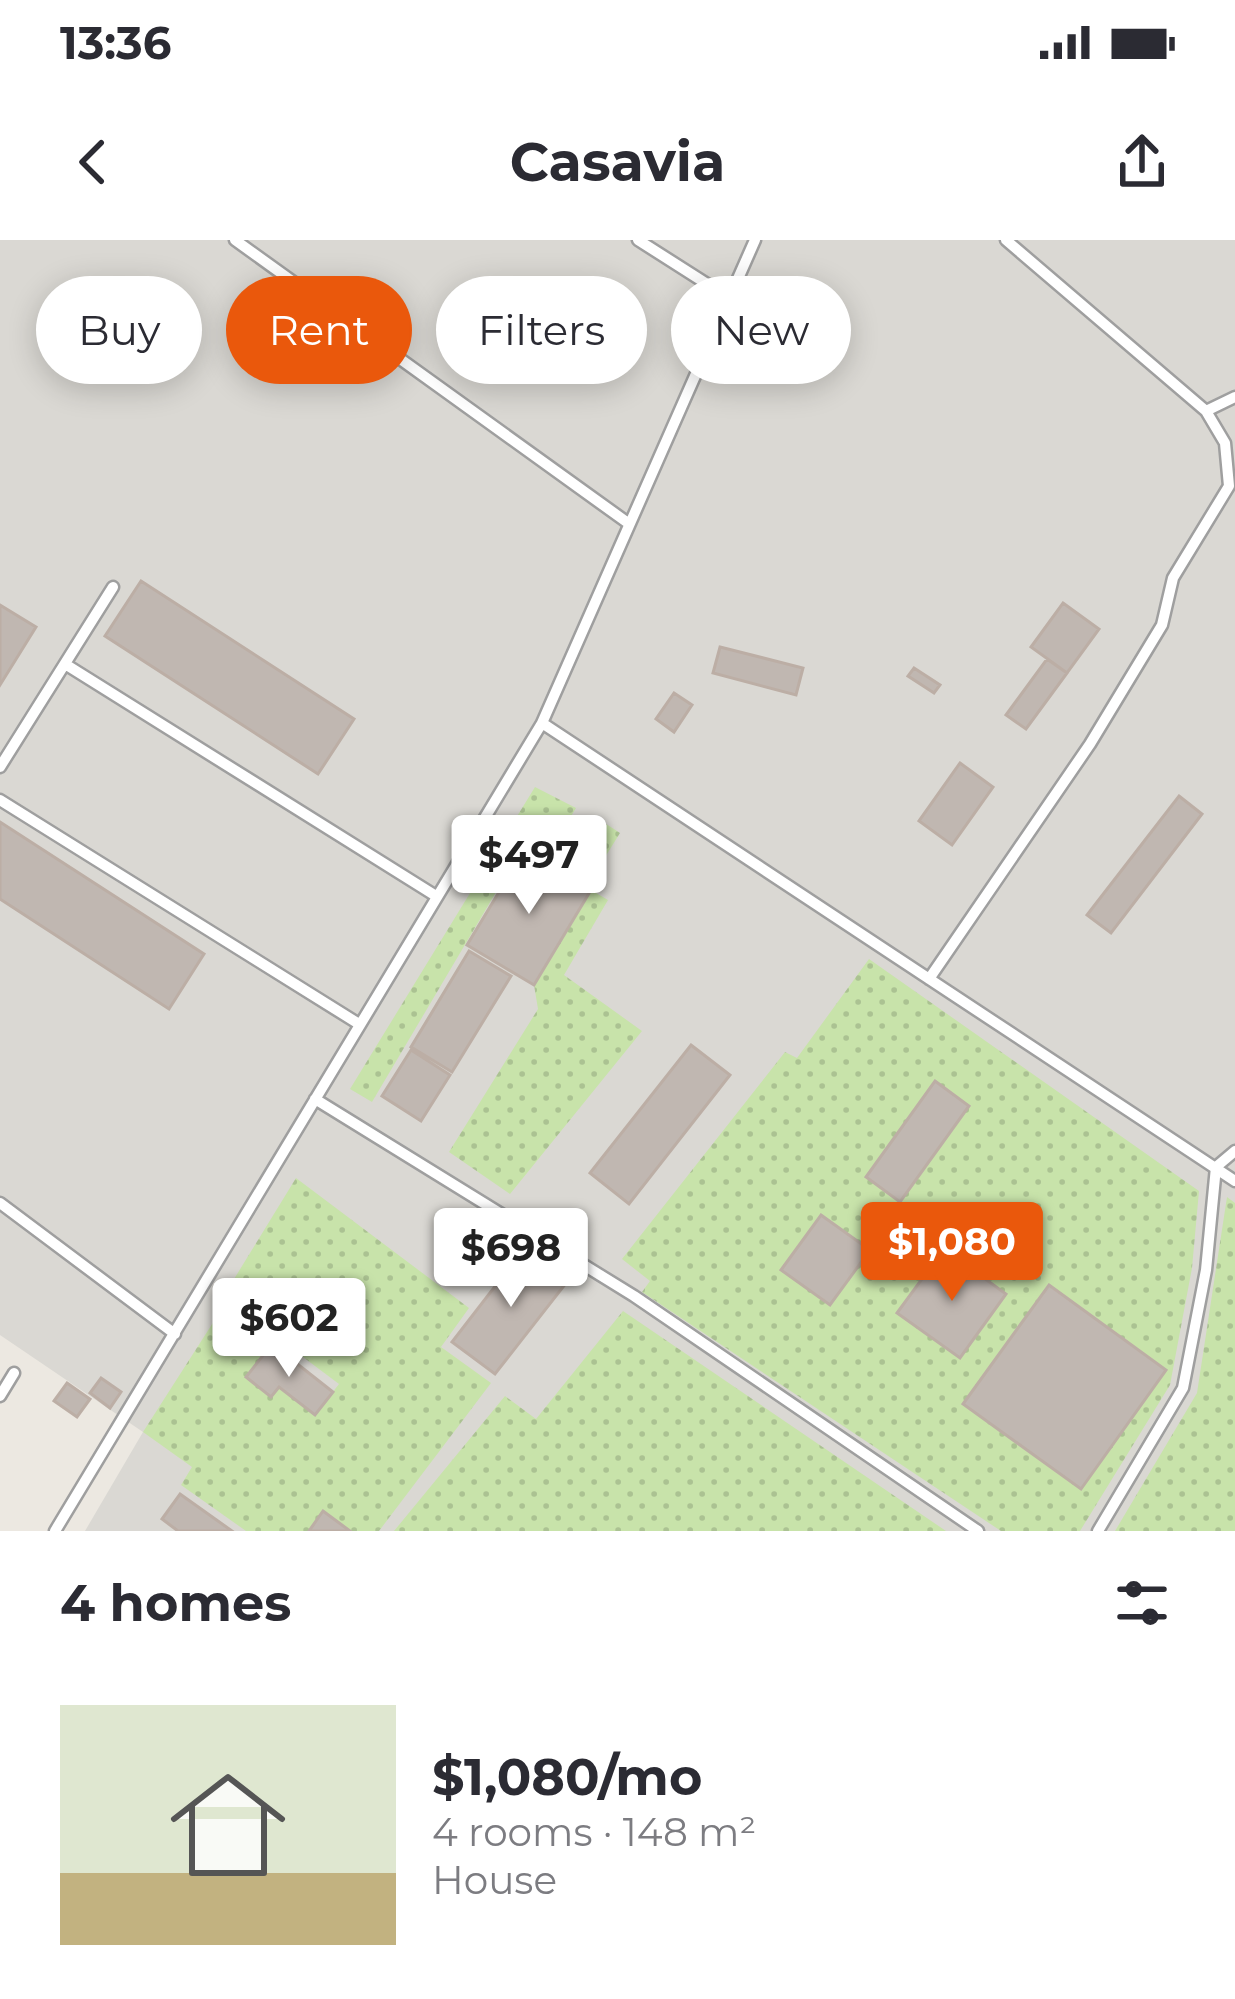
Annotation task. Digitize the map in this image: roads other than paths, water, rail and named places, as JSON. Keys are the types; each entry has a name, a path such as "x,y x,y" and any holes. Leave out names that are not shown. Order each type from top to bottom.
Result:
{"lane":[{"path":"236,240 628,523"},
{"path":"638,240 694,276"},
{"path":"739,276 755,240"},
{"path":"929,979 1090,744 1162,625 1173,578 1229,486 1225,443 1206,410 1006,240"},
{"path":"55,1531 542,723 690,384"},
{"path":"1206,410 1235,398"},
{"path":"0,767 113,587"},
{"path":"64,664 436,896"},
{"path":"542,723 1235,1181"},
{"path":"0,800 359,1024"},
{"path":"315,1099 634,1296 978,1531"},
{"path":"1098,1531 1183,1388 1206,1270 1216,1168 1235,1150"},
{"path":"0,1203 175,1334"},
{"path":"0,1396 14,1373"}]}
